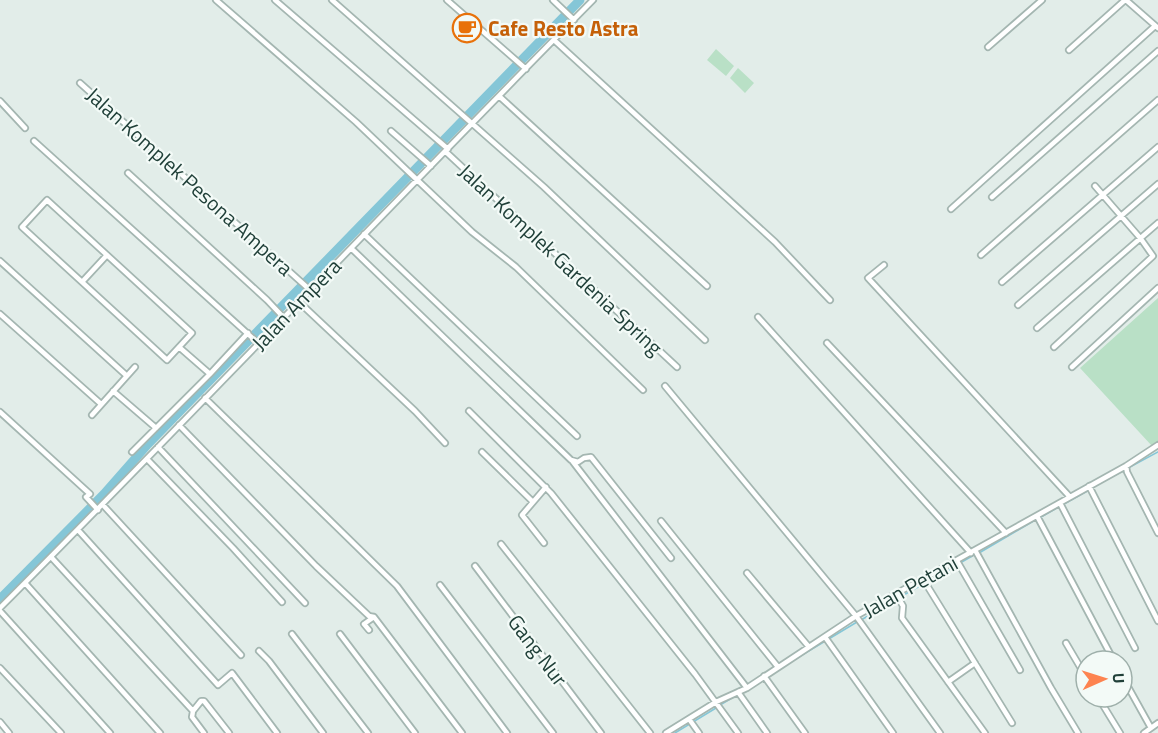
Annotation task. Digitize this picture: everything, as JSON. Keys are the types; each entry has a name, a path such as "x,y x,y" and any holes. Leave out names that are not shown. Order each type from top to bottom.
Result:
{"street":[{"path":"216,0 356,122 472,232 516,267 644,390"},
{"name":"Jalan Komplek Gardenia Spring","path":"275,0 447,150 677,367"},
{"path":"332,0 544,188 705,340"},
{"path":"447,0 524,68"},
{"path":"553,0 573,19"},
{"name":"Jalan Ampera","path":"0,610 52,558 96,508 103,505 205,398 253,338 283,318 299,302 308,288 351,248 429,165 447,150 524,68 593,0"},
{"path":"988,47 1042,0"},
{"path":"951,209 1157,27 1125,0 1069,50"},
{"path":"554,40 776,242 830,300"},
{"path":"992,197 1158,51"},
{"name":"Jalan Komplek Pesona Ampera","path":"80,83 308,288"},
{"path":"499,96 707,286"},
{"path":"0,100 26,128"},
{"path":"981,255 1158,100"},
{"path":"391,131 429,165"},
{"path":"33,141 253,338 210,374 132,452"},
{"path":"1002,282 1158,147"},
{"path":"128,172 276,308 283,318"},
{"path":"1018,305 1158,184"},
{"path":"1054,347 1152,259 1152,254 1141,239 1095,186"},
{"path":"47,200 192,333 167,360 82,282 22,227 47,200"},
{"path":"1037,328 1158,223"},
{"path":"364,234 577,436"},
{"path":"351,248 572,460 747,688"},
{"path":"82,282 107,255"},
{"path":"0,261 127,376"},
{"path":"884,266 868,279 1070,497"},
{"path":"1072,367 1158,288"},
{"path":"299,302 415,411 445,443"},
{"path":"0,314 101,404"},
{"path":"758,317 975,553 1078,733"},
{"path":"827,343 1006,533"},
{"path":"179,347 210,374"},
{"path":"92,414 135,366"},
{"path":"665,386 858,619 940,733"},
{"path":"113,390 156,428"},
{"path":"205,398 397,586 507,733"},
{"path":"469,411 546,487 738,733"},
{"path":"0,412 90,494 86,497 96,508"},
{"path":"179,425 316,566 369,616 374,617 385,627 462,733"},
{"name":"Jalan Petani","path":"666,733 691,722 716,702 740,694 809,647 827,640 897,595 958,564 1006,533 1061,505 1089,486 1127,468 1158,445"},
{"path":"158,447 304,603"},
{"path":"482,452 533,502"},
{"path":"572,460 578,462 591,457 671,558"},
{"path":"147,459 282,602"},
{"path":"1127,468 1158,533"},
{"path":"1089,486 1158,621"},
{"path":"544,543 522,515 546,487"},
{"path":"103,505 242,655"},
{"path":"1061,505 1135,648"},
{"path":"1037,516 1108,649"},
{"path":"661,521 778,667"},
{"path":"78,530 218,685 232,674 278,733"},
{"path":"501,544 650,733"},
{"path":"52,558 193,711"},
{"path":"958,564 1020,670"},
{"name":"Gang Nur","path":"475,566 601,733"},
{"path":"747,573 809,647"},
{"path":"924,581 1012,723"},
{"path":"25,583 160,733"},
{"path":"440,585 553,733"},
{"path":"897,595 903,606 902,618 985,733"},
{"path":"0,610 110,733"},
{"path":"369,630 364,624 374,617"},
{"path":"292,634 368,733"},
{"path":"340,634 415,733"},
{"path":"827,640 893,733"},
{"path":"1066,643 1074,657"},
{"path":"259,651 323,733"},
{"path":"948,682 975,663"},
{"path":"0,668 61,733"},
{"path":"764,676 805,733"},
{"path":"740,694 766,733"},
{"path":"1134,698 1151,728"},
{"path":"204,733 192,717 193,711 201,701 204,701 229,733"},
{"path":"1105,709 1120,733"},
{"path":"691,722 699,733"},
{"path":"0,723 9,733"},
{"path":"1144,733 1158,723"}],"green space":[{"path":"716,49 734,66 726,76 707,60"},
{"path":"738,68 754,83 745,93 730,78"},
{"path":"1158,298 1158,441 1152,446 1080,368"}],"waterway":[{"path":"0,599 580,0"},
{"path":"1093,487 1158,452"},
{"path":"1041,517 1089,490"},
{"path":"979,553 1037,519"},
{"path":"960,563 974,555"},
{"path":"900,597 956,566"},
{"path":"861,620 896,600"},
{"path":"787,664 857,622"},
{"path":"720,705 737,695"},
{"path":"675,733 716,708"}],"place":[{"name":"Cafe Resto Astra","path":"467,28"}]}
